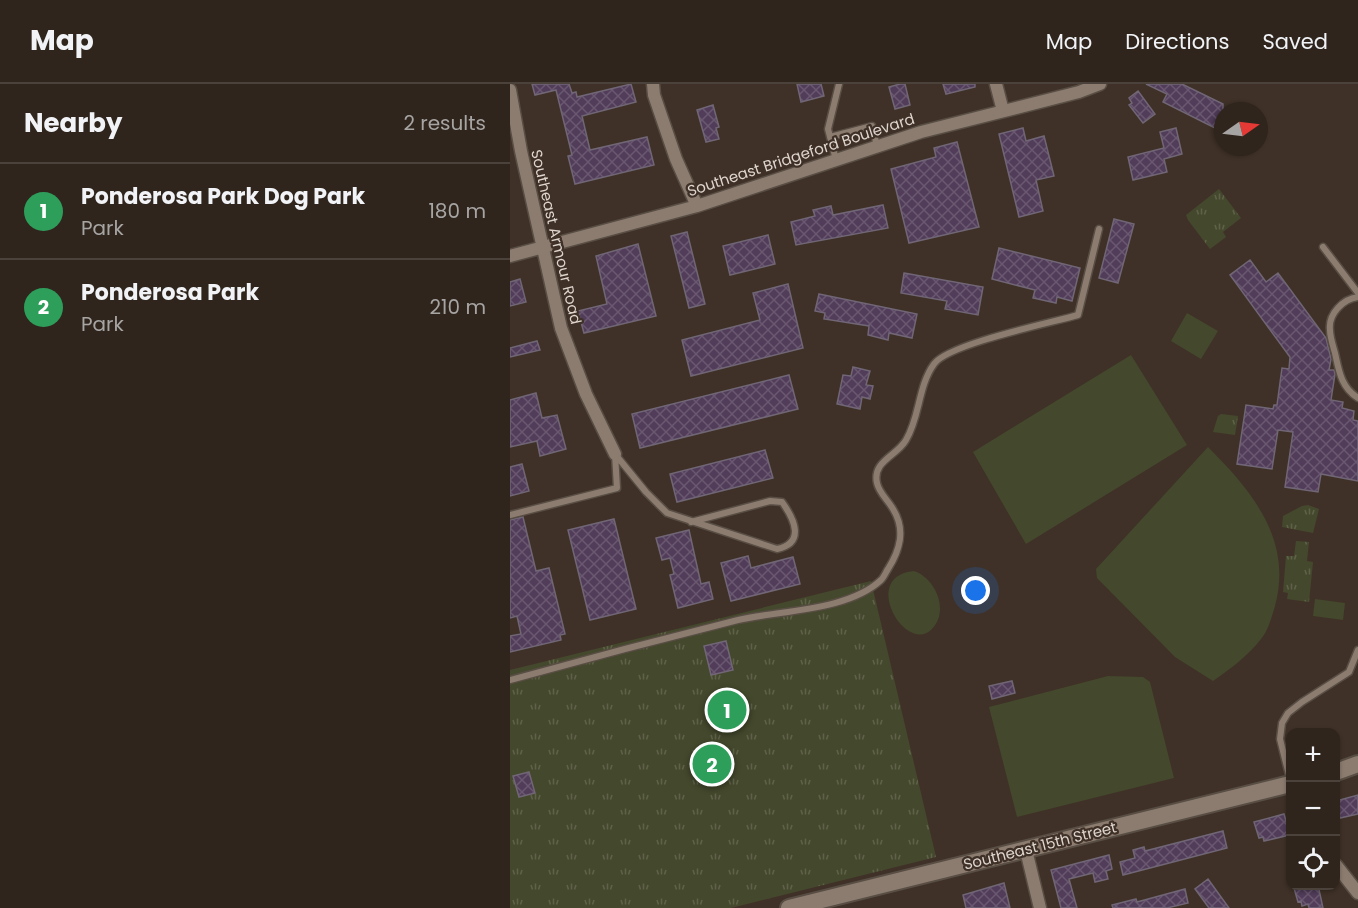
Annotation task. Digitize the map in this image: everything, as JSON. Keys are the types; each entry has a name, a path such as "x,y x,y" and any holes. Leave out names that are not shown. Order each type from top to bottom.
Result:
{"main road":[{"path":"1340,770 1358,764"},
{"name":"Southeast 15th Street","path":"789,908 813,905 1286,785"}],"street":[{"path":"653,84 654,95 676,159 697,206"},
{"path":"996,84 1003,111"},
{"name":"Southeast Bridgeford Boulevard","path":"510,256 697,206 921,132 1079,92 1100,84"},
{"name":"Southeast Armour Road","path":"510,90 542,248 561,328 586,394 615,454"},
{"path":"1026,850 1040,908"},
{"path":"1340,871 1358,893"}],"lane":[{"path":"836,160 828,129 839,84"},
{"path":"830,137 872,126 877,146"},
{"path":"510,680 741,620 835,603 860,593 881,580 895,558 901,535 894,510 880,492 876,472 886,459 904,444 927,377 935,362 958,348 1078,315 1099,229"},
{"path":"1323,247 1358,295 1336,309 1329,328 1340,377 1350,392 1358,398"},
{"path":"510,515 617,488 615,454"},
{"path":"615,454 646,492 667,513 691,522 777,549 788,547 794,542 795,535 789,512 782,502 770,501 691,522"},
{"path":"1349,672 1358,650"},
{"path":"1286,763 1280,739 1282,723 1288,713 1349,672 1358,669"}],"green space":[{"path":"1219,189 1241,218 1223,232 1226,237 1210,249 1186,215"},
{"path":"1187,313 1218,331 1201,359 1171,341"},
{"path":"1131,355 1187,445 1026,544 973,452"},
{"path":"1221,414 1238,416 1235,435 1213,432 1218,416"},
{"path":"1208,447 1240,481 1265,518 1278,560 1279,582 1270,623 1263,636 1245,657 1213,681 1175,657 1097,578 1096,569"},
{"path":"1308,505 1319,509 1313,533 1282,527 1283,516"},
{"path":"1296,541 1309,542 1307,561 1313,562 1309,602 1287,599 1288,593 1283,592 1286,556 1294,556"},
{"path":"914,571 922,575 934,587 940,604 937,621 932,629 922,634 910,632 900,624 889,599 890,586 898,576"},
{"path":"871,581 936,857 731,908 510,908 510,670"},
{"path":"1315,599 1345,603 1343,620 1313,616"},
{"path":"1108,676 1143,677 1150,682 1174,778 1017,817 989,707"}],"building":[{"path":"532,84 569,84 572,93 576,92 577,97 631,84 636,102 582,116 590,150 647,137 654,165 575,184 568,156 572,155 556,90 535,95"},
{"path":"797,84 821,84 824,96 801,102"},
{"path":"905,84 910,105 895,109 889,87"},
{"path":"943,84 975,84 975,87 946,94"},
{"path":"1146,84 1182,84 1219,102 1214,102 1214,128 1163,102 1167,94"},
{"path":"1138,91 1155,114 1143,123 1129,105 1132,103 1129,98"},
{"path":"713,105 719,127 716,128 719,139 706,142 697,110"},
{"path":"1023,128 1026,141 1044,136 1054,176 1036,180 1043,211 1019,217 999,134"},
{"path":"1176,128 1182,154 1164,159 1167,172 1133,180 1128,157 1164,148 1160,132"},
{"path":"957,142 979,227 909,243 891,169 936,157 934,148"},
{"path":"883,205 888,228 796,245 791,222 815,216 813,210 831,206 833,215"},
{"path":"1114,219 1134,224 1118,283 1099,278"},
{"path":"687,232 705,304 689,308 671,236"},
{"path":"768,235 775,264 730,275 723,246"},
{"path":"638,244 656,316 584,333 578,311 607,304 596,256"},
{"path":"999,248 1080,268 1072,301 1057,297 1056,303 1033,298 1035,290 992,279"},
{"path":"1250,260 1266,282 1278,273 1326,338 1331,359 1329,370 1334,370 1335,374 1331,400 1343,402 1342,408 1354,411 1353,420 1358,421 1358,481 1321,474 1318,492 1285,487 1293,432 1278,430 1272,469 1237,464 1246,405 1273,409 1274,405 1277,405 1282,368 1289,369 1290,357 1230,275"},
{"path":"904,273 983,287 978,315 945,309 947,301 901,293"},
{"path":"520,279 526,302 510,306 510,282"},
{"path":"788,284 803,348 691,376 682,340 760,320 753,293"},
{"path":"819,294 917,314 912,338 889,333 888,340 868,335 869,326 824,319 825,313 815,311"},
{"path":"537,341 540,350 510,357 510,348"},
{"path":"853,367 870,371 866,385 873,386 870,399 862,397 860,409 837,404 843,375 851,376"},
{"path":"789,375 798,409 640,448 632,414"},
{"path":"536,393 542,418 557,415 566,449 540,456 537,441 510,447 510,400"},
{"path":"765,450 773,478 677,502 670,474"},
{"path":"522,464 529,491 510,496 510,467"},
{"path":"523,517 536,571 549,568 565,634 560,635 561,640 510,652 510,636 521,634 517,616 510,618 510,520"},
{"path":"614,519 636,609 590,620 568,530"},
{"path":"689,530 701,584 709,582 713,599 678,608 670,575 674,574 670,558 662,560 656,538"},
{"path":"748,556 751,568 793,557 800,584 731,601 721,563"},
{"path":"726,641 733,670 711,675 704,646"},
{"path":"1012,681 1015,693 992,699 989,686"},
{"path":"529,772 535,793 519,797 513,776"},
{"path":"1358,795 1358,814 1340,818 1340,800"},
{"path":"1284,814 1286,836 1264,841 1263,837 1259,838 1254,822"},
{"path":"1223,831 1227,848 1123,875 1120,862 1135,858 1133,850 1144,847 1145,851"},
{"path":"1109,855 1112,869 1106,871 1108,879 1095,882 1093,873 1069,879 1077,908 1061,908 1051,870"},
{"path":"1208,879 1229,908 1209,908 1195,889"},
{"path":"1004,883 1010,908 966,908 963,895"},
{"path":"1185,889 1188,903 1167,908 1113,908 1112,905 1136,899 1137,902"},
{"path":"1295,890 1319,890 1323,908 1309,908 1308,904 1302,906 1301,901 1298,902"}],"place":[{"name":"Ponderosa Park Dog Park","path":"727,710"},
{"name":"Ponderosa Park","path":"712,764"}]}
